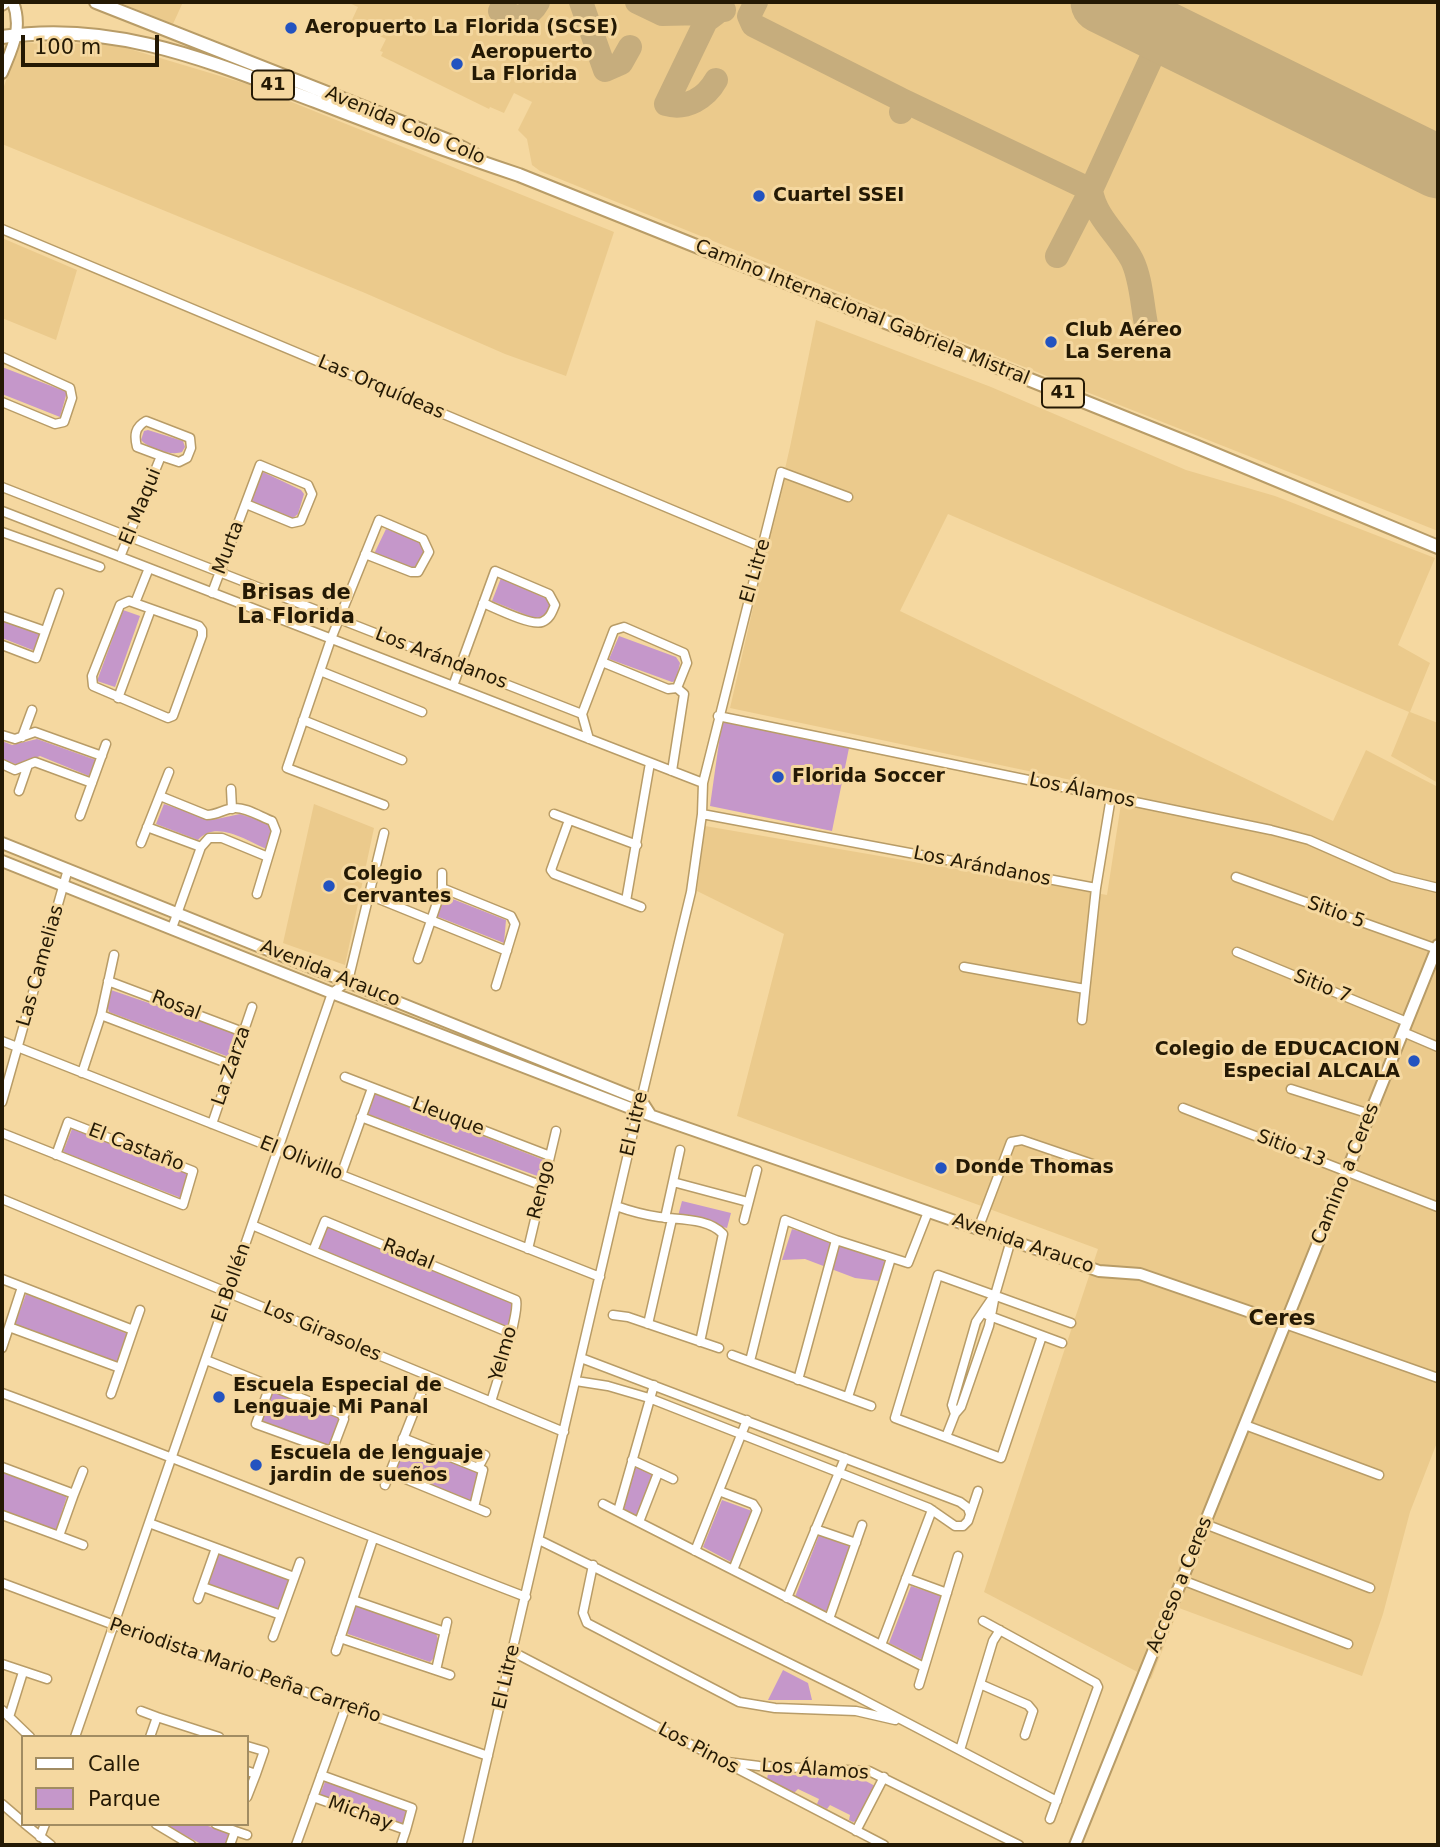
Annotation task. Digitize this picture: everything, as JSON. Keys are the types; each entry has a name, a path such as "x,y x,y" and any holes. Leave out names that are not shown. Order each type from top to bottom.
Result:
{"main road":[{"name":"Avenida Colo Colo","path":"96,2 449,141 519,175"},
{"name":"41","path":"2,37 100,35 166,49 223,66 447,151 519,175"},
{"name":"Camino Internacional Gabriela Mistral","path":"519,175 1195,446 1438,547"}],"street":[{"path":"2,5 6,2"},
{"path":"2,73 18,35 18,18 13,2"},
{"name":"Las Orquídeas","path":"2,229 761,547"},
{"path":"2,357 70,388 72,398 64,422 55,424 2,402"},
{"name":"El Maqui","path":"146,421 190,438 191,448 187,458 179,462 161,456 137,447 134,437 139,425 146,421"},
{"name":"El Maqui","path":"121,557 161,456"},
{"name":"Murta","path":"212,593 219,572 261,465 308,485 312,494 301,522 292,523 246,504"},
{"name":"El Litre","path":"467,1845 639,1105 685,923 702,814 703,783 718,716 781,472 848,497"},
{"name":"Los Arándanos","path":"2,487 582,714"},
{"name":"Los Arándanos","path":"2,511 703,783"},
{"path":"365,554 411,572 418,572 429,552 423,539 379,520 365,554 331,639 287,768 384,804"},
{"path":"2,532 100,567"},
{"path":"135,603 149,568"},
{"path":"453,686 461,667 483,603 495,572 549,594 555,605 551,615 541,622 531,622 483,603"},
{"path":"2,645 36,658 59,593"},
{"path":"129,601 135,603 199,626 202,630 173,716 168,718 96,689 92,676 120,605 129,601"},
{"path":"118,698 151,609"},
{"path":"2,616 46,631"},
{"path":"589,739 582,714 614,630 624,627 684,653 687,663 677,688"},
{"path":"602,662 668,689 677,688 684,694 672,771"},
{"path":"320,671 422,712"},
{"path":"22,737 32,710"},
{"name":"Los Álamos","path":"718,716 1309,840 1392,877 1438,888"},
{"path":"303,720 402,760"},
{"path":"2,734 15,739 35,732 102,756"},
{"path":"80,817 106,744"},
{"path":"2,764 15,770 35,762 92,783"},
{"path":"626,901 650,763"},
{"path":"19,791 28,765"},
{"path":"141,843 169,772"},
{"path":"231,789 232,809"},
{"path":"160,796 207,815 243,809 272,821 276,831 257,894"},
{"path":"1082,1020 1096,888 1111,797"},
{"path":"554,814 637,845"},
{"name":"Los Arándanos","path":"702,814 1096,888"},
{"path":"569,820 551,870 554,874 641,907"},
{"path":"147,827 201,847"},
{"path":"332,993 348,981 384,833"},
{"path":"172,928 201,847 209,838 222,838 268,857"},
{"name":"Avenida Arauco","path":"2,843 348,981 639,1105 650,1114 1099,1272 1140,1274 1438,1378"},
{"name":"Avenida Arauco","path":"2,861 332,993 639,1105"},
{"name":"Las Camelias","path":"2,1102 68,869"},
{"path":"418,959 442,888 442,873"},
{"name":"Sitio 5","path":"1236,877 1437,947"},
{"path":"442,888 511,916 515,924 496,986"},
{"path":"369,895 507,951"},
{"name":"Camino a Ceres","path":"1285,1324 1437,947"},
{"name":"Sitio 7","path":"1237,952 1405,1027 1438,1046"},
{"path":"82,1073 101,1015 114,955"},
{"path":"964,967 1085,989"},
{"name":"Rosal","path":"108,981 243,1032"},
{"name":"El Bollén","path":"76,1735 332,993"},
{"name":"La Zarza","path":"212,1124 252,1007"},
{"name":"Rosal","path":"101,1015 232,1065"},
{"name":"El Olivillo","path":"2,1041 600,1277"},
{"name":"Lleuque","path":"345,1077 550,1156"},
{"path":"341,1175 372,1088"},
{"path":"1291,1089 1370,1114"},
{"name":"Sitio 13","path":"1183,1108 1438,1207"},
{"name":"Lleuque","path":"361,1117 543,1185"},
{"name":"El Castaño","path":"2,1133 56,1155 183,1205 193,1171 68,1122 56,1155"},
{"name":"Rengo","path":"528,1249 556,1131"},
{"path":"978,1229 1014,1140 1022,1140 1107,1169"},
{"path":"648,1324 680,1150"},
{"path":"744,1220 757,1170"},
{"path":"673,1182 748,1202"},
{"name":"Los Girasoles","path":"2,1199 564,1432"},
{"path":"616,1206 695,1221 718,1229 723,1234 700,1342"},
{"path":"750,1361 785,1220 908,1263 928,1212"},
{"name":"Radal","path":"313,1251 325,1221 515,1300 518,1305"},
{"name":"Radal","path":"252,1225 510,1333"},
{"path":"798,1380 836,1240"},
{"path":"955,1414 953,1405 976,1322 986,1315 995,1295 1010,1240"},
{"path":"848,1397 891,1258"},
{"path":"1042,1336 1001,1458 895,1418 939,1275 1070,1323"},
{"path":"2,1279 133,1330"},
{"path":"2,1348 22,1287"},
{"name":"Yelmo","path":"491,1402 518,1305"},
{"path":"111,1394 140,1310"},
{"path":"613,1315 628,1317 719,1348"},
{"path":"986,1315 1062,1343"},
{"path":"946,1437 955,1414 961,1407 989,1326 986,1315"},
{"name":"Acceso a Ceres","path":"1075,1845 1285,1324"},
{"path":"9,1327 120,1368"},
{"path":"732,1355 871,1406"},
{"path":"581,1358 960,1502 968,1508 970,1514"},
{"path":"205,1360 341,1414 343,1418"},
{"path":"385,1485 428,1376"},
{"path":"576,1381 608,1385 649,1398 932,1510 955,1527 962,1527 978,1492"},
{"path":"618,1511 654,1385"},
{"path":"270,1386 257,1424 328,1450 333,1448 351,1402"},
{"path":"2,1392 172,1456 373,1539 526,1597"},
{"path":"695,1551 747,1420"},
{"path":"1245,1425 1379,1475"},
{"path":"403,1438 480,1469"},
{"path":"474,1507 485,1455"},
{"path":"787,1598 845,1458"},
{"path":"632,1460 673,1479"},
{"path":"2,1467 74,1494"},
{"path":"59,1536 83,1471"},
{"path":"391,1473 486,1511"},
{"path":"639,1522 658,1473"},
{"path":"719,1491 753,1504 757,1510 733,1570"},
{"path":"603,1504 924,1667"},
{"path":"881,1645 932,1510"},
{"path":"2,1515 83,1545"},
{"path":"149,1523 294,1577"},
{"path":"1205,1524 1370,1588"},
{"path":"829,1619 863,1525"},
{"path":"816,1529 856,1543"},
{"path":"336,1651 373,1539"},
{"path":"539,1540 858,1697 1057,1801"},
{"path":"198,1599 216,1548"},
{"path":"919,1685 958,1556"},
{"path":"274,1637 300,1562"},
{"path":"593,1565 583,1613 587,1623 738,1702 757,1707 856,1711 908,1723"},
{"path":"906,1578 947,1593"},
{"path":"1182,1580 1348,1644"},
{"name":"Periodista Mario Peña Carreño","path":"2,1583 488,1756"},
{"path":"203,1587 281,1615"},
{"path":"353,1600 445,1632"},
{"path":"983,1621 1096,1683 1098,1687 1050,1819"},
{"path":"436,1670 447,1622"},
{"path":"960,1750 993,1641 1000,1630"},
{"path":"340,1638 450,1675"},
{"name":"Los Pinos","path":"513,1652 884,1845"},
{"path":"2,1664 47,1679"},
{"path":"23,1672 5,1713 28,1735"},
{"path":"980,1684 1028,1705 1033,1711 1025,1735"},
{"path":"856,1711 858,1697"},
{"name":"Michay","path":"296,1845 346,1706"},
{"path":"141,1711 213,1735"},
{"path":"151,1735 157,1717"},
{"path":"248,1746 264,1752 251,1773 248,1791"},
{"name":"Los Álamos","path":"720,1761 759,1766 869,1772 884,1777 1004,1842 1019,1845"},
{"name":"Michay","path":"321,1775 412,1808 401,1845"},
{"path":"856,1831 884,1777"},
{"name":"Michay","path":"313,1797 406,1830"},
{"path":"2,1804 21,1820"},
{"path":"27,1826 51,1845"},
{"path":"40,1837 44,1826"},
{"path":"159,1826 191,1845"},
{"path":"221,1826 247,1835"},
{"path":"230,1845 235,1831"}],"shaded area":[{"path":"118,2 183,2 173,24"},
{"name":"Aeropuerto La Florida","path":"347,2 1438,2 1438,531 540,171 532,165 527,139 518,130 532,102 514,93 504,113 490,107 489,109 381,56 383,52 380,51 386,39 351,22 358,7"},
{"path":"19,43 113,44 247,84 614,232 566,376 505,354 365,293 2,144 2,92"},
{"path":"2,238 77,270 56,340 2,318"},
{"path":"816,320 991,387 1186,470 1275,496 1435,558 1398,645 1430,663 1410,712 1438,723 1438,783 1391,756 1409,712 948,514 900,611 1333,821 1366,750 1438,787 1438,1440 1410,1512 1383,1614 1362,1676 1179,1608 1151,1679 984,1592 1098,1249 737,1116 784,934 697,891 705,826 1107,895 1123,791 730,708"},
{"name":"Colegio Cervantes","path":"314,804 374,828 345,965 283,943"}],"green space":[{"path":"2,367 67,392 60,417 2,394"},
{"path":"144,431 183,441 185,447 178,453 155,449 141,440"},
{"path":"263,472 301,490 304,494 298,514 293,518 251,501"},
{"path":"386,529 420,541 424,551 415,567 411,568 374,554"},
{"path":"501,578 547,599 550,605 548,613 536,619 492,601"},
{"path":"123,610 140,616 115,687 97,681"},
{"path":"2,621 40,634 35,651 2,638"},
{"path":"619,636 676,657 680,663 676,681 672,682 609,659"},
{"name":"Florida Soccer","path":"722,721 849,748 832,831 710,806"},
{"path":"37,739 96,760 89,776 40,756 18,765 2,759 2,741 12,745"},
{"path":"164,804 212,820 240,814 268,823 271,830 267,849 232,834 214,831 198,840 156,824"},
{"path":"445,896 506,920 504,943 436,916"},
{"path":"111,990 236,1033 238,1040 233,1055 229,1057 109,1012 107,1005"},
{"path":"375,1094 544,1160 540,1177 368,1114"},
{"path":"72,1129 187,1173 181,1198 63,1152"},
{"path":"682,1201 731,1213 727,1228 678,1216"},
{"path":"328,1223 515,1302 508,1328 318,1249"},
{"path":"792,1229 887,1257 879,1281 855,1278 805,1259 782,1260"},
{"path":"26,1294 128,1334 118,1362 15,1324"},
{"path":"275,1391 337,1415 341,1421 332,1445 327,1447 264,1423 262,1420 270,1394"},
{"path":"410,1443 476,1471 478,1475 473,1499 469,1501 396,1473 405,1445"},
{"path":"635,1467 653,1475 637,1516 623,1508"},
{"path":"2,1472 67,1496 56,1531 2,1510"},
{"path":"722,1500 752,1511 731,1562 703,1547"},
{"path":"819,1535 851,1547 827,1612 795,1597"},
{"path":"216,1555 287,1576 289,1581 280,1606 275,1610 208,1586 206,1583"},
{"path":"911,1586 941,1596 923,1660 889,1643"},
{"path":"360,1606 436,1633 438,1639 434,1658 430,1662 348,1634 353,1607"},
{"path":"783,1670 808,1683 812,1700 768,1700"},
{"path":"768,1774 860,1778 877,1787 860,1820 853,1822 849,1820 850,1815 830,1805 827,1809 817,1804 819,1799 798,1789 794,1793 767,1779"},
{"path":"326,1779 409,1809 403,1827 319,1797"},
{"path":"168,1826 208,1826 229,1833 225,1845 203,1845"}],"taxiway":[{"path":"505,2 500,11 517,17 531,11 538,2"},
{"path":"581,2 605,70 621,63 630,47"},
{"path":"637,2 662,14 724,10"},
{"path":"756,2 749,16 753,25 900,99 903,103 901,112"},
{"path":"716,80 707,92 695,101 681,105 666,104 706,21 718,12"},
{"path":"1057,256 1091,190 1156,48 1165,41 1181,39"},
{"path":"903,101 900,99 1091,190 1097,209 1135,267 1146,324"}],"runway":[{"path":"1102,2 1438,167"}],"place":[{"name":"Aeropuerto La Florida (SCSE)","path":"291,28"},
{"name":"Aeropuerto La Florida","path":"457,64"},
{"name":"Cuartel SSEI","path":"759,196"},
{"name":"Club Aéreo La Serena","path":"1051,342"},
{"name":"Florida Soccer","path":"778,777"},
{"name":"Colegio Cervantes","path":"329,886"},
{"name":"Colegio de EDUCACION Especial ALCALA","path":"1414,1061"},
{"name":"Donde Thomas","path":"941,1168"},
{"name":"Escuela Especial de Lenguaje Mi Panal","path":"219,1397"},
{"name":"Escuela de lenguaje jardin de sueños","path":"256,1465"}],"district":[{"name":"Brisas de La Florida","path":"296,606"},
{"name":"Ceres","path":"1282,1320"}]}
